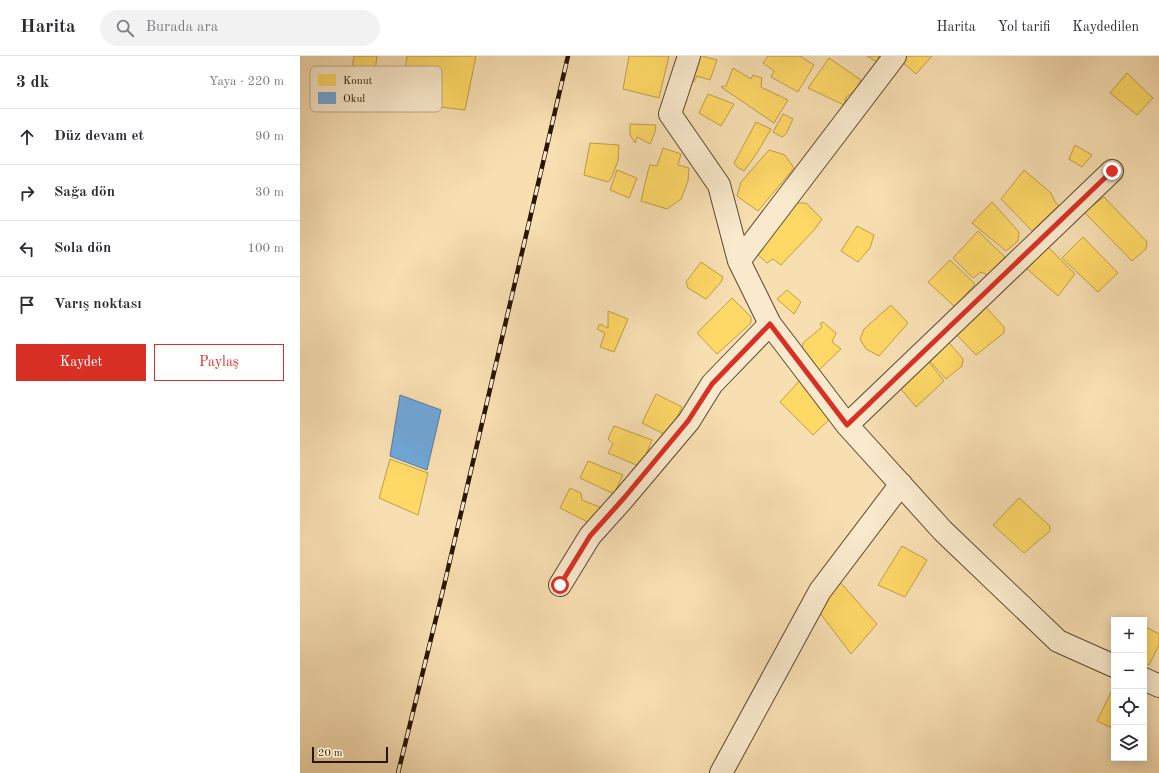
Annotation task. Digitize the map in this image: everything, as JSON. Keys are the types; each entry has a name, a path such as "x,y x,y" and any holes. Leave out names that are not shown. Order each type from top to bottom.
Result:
{"street":[{"path":"689,56 670,114 719,185 739,261 770,324 847,425 943,531 1058,641 1111,665"},
{"path":"739,261 895,56"},
{"path":"847,425 1112,171"},
{"path":"560,585 590,536 624,498 688,421 712,384 770,324"},
{"path":"721,773 820,591 901,484"},
{"path":"1147,680 1159,686"}],"building: Konut":[{"path":"354,56 377,56 376,66 352,66"},
{"path":"407,56 476,56 465,110 442,107 442,66 405,66"},
{"path":"629,56 669,56 659,98 623,89"},
{"path":"694,56 702,56 717,60 710,80 697,76 694,82 686,80"},
{"path":"768,56 800,56 814,65 798,92 771,77 774,71 763,63"},
{"path":"867,56 879,56 877,62"},
{"path":"932,56 916,74 896,57"},
{"path":"829,58 861,80 857,89 846,97 844,105 808,88"},
{"path":"733,68 751,79 753,75 762,78 761,87 788,100 774,123 721,87 726,86"},
{"path":"1127,73 1153,98 1137,115 1110,93"},
{"path":"708,94 734,104 721,126 699,113"},
{"path":"783,114 793,119 786,134 782,137 773,132"},
{"path":"756,122 771,129 757,153 744,171 737,167 734,163"},
{"path":"630,124 656,125 650,144 637,137 635,143 630,135"},
{"path":"590,143 619,145 618,161 611,179 608,182 584,175"},
{"path":"1075,145 1092,155 1082,167 1069,159"},
{"path":"663,148 681,154 678,165 689,168 688,181 681,199 667,209 641,201 650,165 657,166"},
{"path":"769,150 785,155 794,168 758,211 737,196 741,182"},
{"path":"617,170 637,178 629,198 610,190"},
{"path":"1024,170 1051,193 1055,202 1059,205 1032,231 1001,199"},
{"path":"1104,197 1147,242 1146,249 1132,261 1084,212"},
{"path":"992,202 1019,232 1018,241 1006,251 972,223"},
{"path":"795,203 806,203 822,219 815,229 781,265 773,259 767,263 755,252"},
{"path":"857,226 874,235 870,248 858,262 841,251"},
{"path":"978,231 1005,257 989,276 981,272 973,278 953,258"},
{"path":"1083,237 1118,273 1098,292 1062,258"},
{"path":"1046,245 1075,274 1058,296 1026,268"},
{"path":"950,260 975,284 955,307 928,282"},
{"path":"701,262 723,277 721,282 706,299 688,288 686,282"},
{"path":"787,290 801,302 794,314 777,299"},
{"path":"732,298 751,317 751,323 717,354 697,333"},
{"path":"891,305 908,323 879,356 866,349 860,339 864,329"},
{"path":"985,306 1004,327 1004,333 976,355 955,333"},
{"path":"608,311 628,319 614,352 600,347 605,333 597,329 600,324 608,328"},
{"path":"823,322 836,333 832,342 841,349 817,372 802,356 803,343 822,327 820,324"},
{"path":"945,338 963,359 962,366 946,379 926,357"},
{"path":"925,357 944,381 916,407 895,382"},
{"path":"802,378 831,418 813,435 780,402"},
{"path":"656,394 682,407 668,436 642,423"},
{"path":"614,426 652,440 641,467 608,453 613,444 608,439"},
{"path":"390,459 428,473 418,515 379,498"},
{"path":"588,461 623,475 614,494 580,478"},
{"path":"570,488 581,493 582,500 602,508 594,525 560,508"},
{"path":"1019,498 1050,526 1050,531 1024,553 993,525"},
{"path":"902,546 927,560 905,597 878,585"},
{"path":"840,582 877,624 851,654 817,609"},
{"path":"1147,628 1159,634 1159,645 1149,665 1147,664"},
{"path":"1111,692 1111,728 1097,721"}],"building: Okul":[{"path":"400,395 441,410 427,470 390,456"}],"railway":[{"path":"398,773 443,590 568,56"}],"route":[{"path":"560,585 590,536 624,498 688,421 712,384 770,324 847,425 1112,171"}]}
